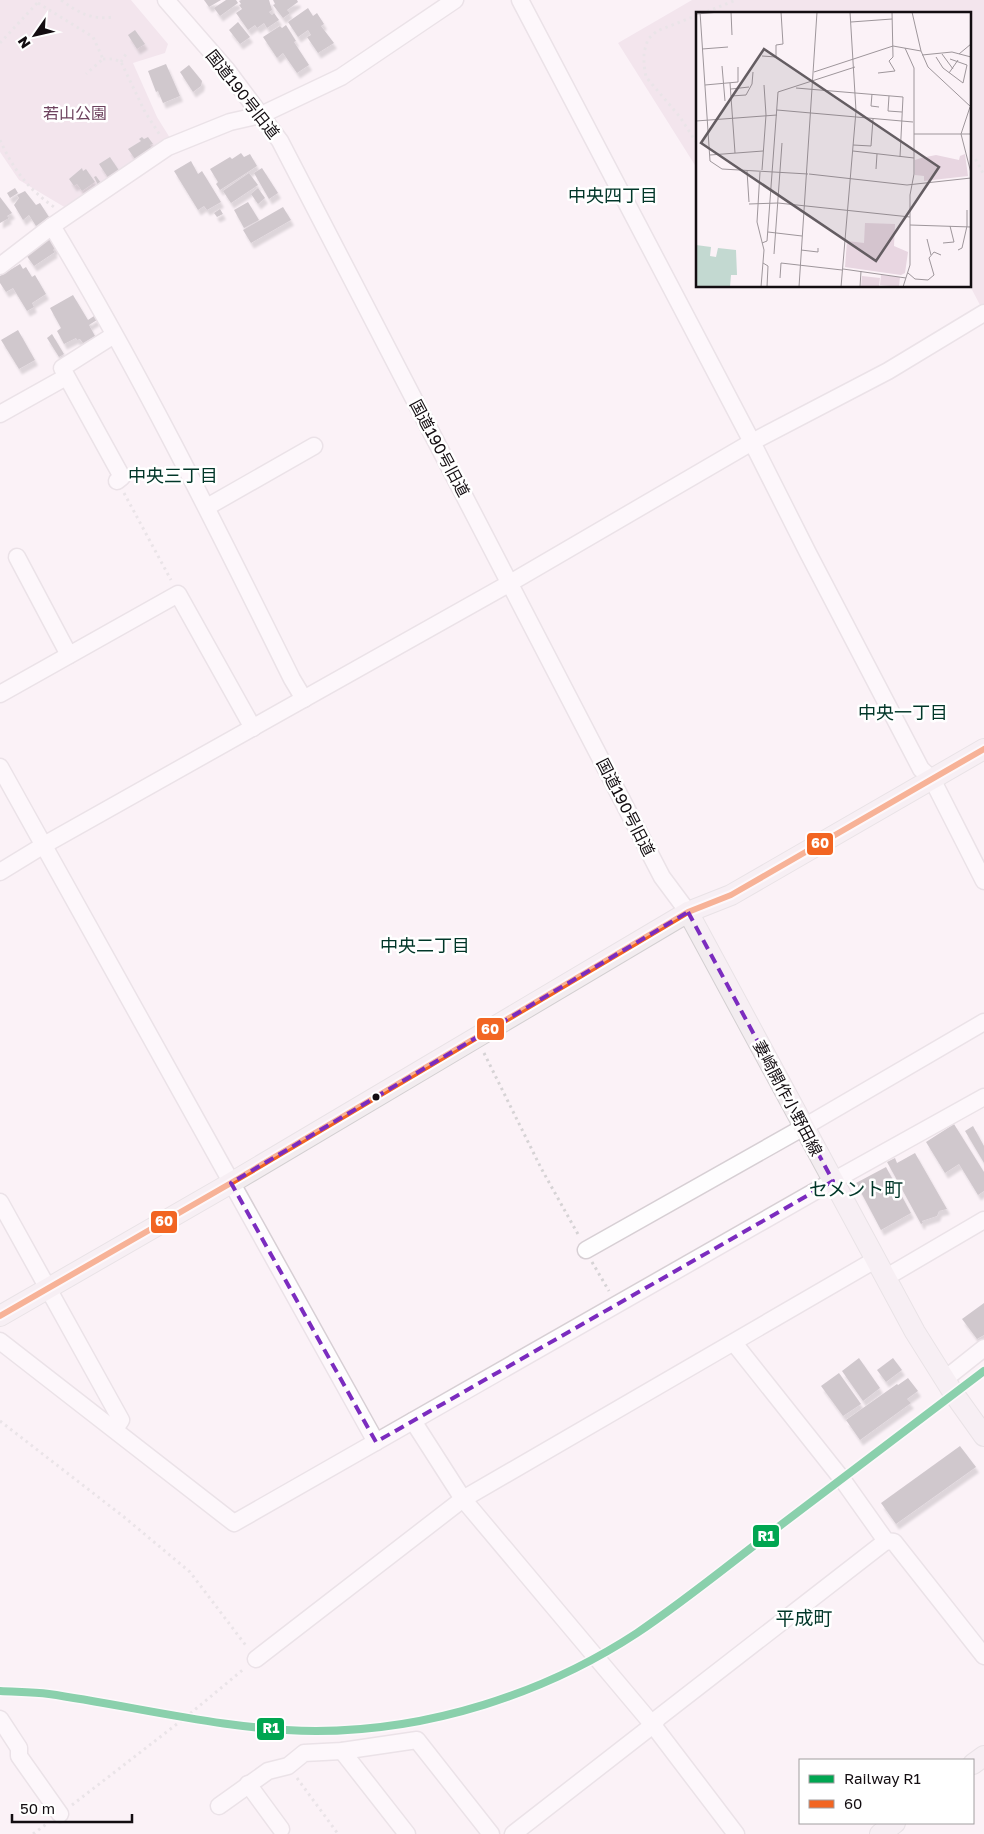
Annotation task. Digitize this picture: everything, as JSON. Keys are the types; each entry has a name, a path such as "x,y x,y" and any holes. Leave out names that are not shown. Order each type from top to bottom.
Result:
{"main road":[{"path":"0,1316 230,1183 688,912 731,895 984,749"},
{"name":"妻崎開作小野田線","path":"688,912 915,1332 984,1436"},
{"path":"880,1834 894,1824"}],"street":[{"name":"国道190号旧道","path":"166,0 227,70 280,141 662,877 688,912"},
{"path":"0,266 67,215 168,147 230,122 261,115 341,77 455,0"},
{"path":"520,0 921,769 932,779 984,881"},
{"path":"52,226 114,335 207,507 292,679 304,699"},
{"path":"0,872 44,845 510,583 752,442 888,370 984,313"},
{"path":"114,335 62,368 122,477 117,481"},
{"path":"0,414 66,377"},
{"path":"207,507 314,446"},
{"path":"17,557 69,655"},
{"path":"0,694 178,594 253,728"},
{"path":"0,767 230,1183 376,1442"},
{"path":"586,1250 804,1127 984,1022"},
{"path":"0,1341 234,1523 833,1181 984,1097"},
{"path":"0,1202 121,1420 115,1429"},
{"path":"885,1278 984,1220"},
{"path":"256,1658 463,1499 875,1260"},
{"path":"734,1343 842,1479 886,1541"},
{"path":"945,1379 984,1348"},
{"path":"413,1422 463,1499 653,1725 736,1834"},
{"path":"513,1834 653,1725 658,1718 886,1541 894,1542 984,1656"},
{"path":"0,1720 19,1748 19,1756 60,1814"},
{"path":"219,1806 268,1770 288,1766 304,1753 342,1751 417,1740 491,1834"},
{"path":"342,1751 407,1834"},
{"path":"248,1784 281,1829"}],"path":[{"path":"61,0 84,15 100,19 113,17"},
{"path":"704,12 736,0"},
{"path":"0,43 39,1 93,37 103,59"},
{"path":"696,15 656,31 648,39 644,52 644,65 646,76 680,117 696,142"},
{"path":"122,62 126,54"},
{"path":"86,74 103,59 114,59 122,62 145,112 168,147"},
{"path":"0,140 6,154 25,183 42,199 67,215"},
{"path":"972,157 975,158 984,174"},
{"path":"117,481 178,594"},
{"path":"476,1037 541,1168 617,1305"},
{"path":"0,1421 124,1517 190,1572 256,1658 186,1717 33,1834"},
{"path":"288,1766 338,1834"}],"highlighted area":[{"path":"688,912 833,1181 376,1442 231,1183"}],"green space":[{"name":"若山公園","path":"0,0 131,0 168,44 165,53 133,63 157,117 170,138 66,208 19,180 0,152"},
{"path":"692,0 984,0 984,304 980,305 971,288 972,12 696,12 696,167 618,43"}],"building":[{"path":"204,0 221,0 209,7"},
{"path":"226,0 236,0 238,3 220,16 214,8"},
{"path":"241,0 269,0 272,10 269,12 272,15 274,13 279,20 267,28 264,23 257,28 255,25 248,30 236,13 242,9 239,5"},
{"path":"273,0 297,0 298,2 287,10 290,13 283,18 273,5 275,4"},
{"path":"308,8 313,16 317,13 324,24 321,26 334,43 318,53 307,37 311,35 308,30 298,37 288,22"},
{"path":"238,22 250,37 240,44 229,30"},
{"path":"286,25 296,41 294,42 309,65 297,73 283,53 277,58 263,37 280,26 282,28"},
{"path":"135,30 145,44 137,49 128,35"},
{"path":"166,64 180,96 163,103 158,91 156,92 148,71"},
{"path":"189,65 202,81 201,86 193,92 180,72"},
{"path":"142,137 144,139 148,137 153,144 150,145 152,148 135,159 128,149 141,141 139,139"},
{"path":"241,153 244,157 250,154 257,166 220,190 216,184 218,182 210,169"},
{"path":"110,157 120,172 109,179 99,164"},
{"path":"191,161 198,174 202,171 221,202 207,210 204,206 198,210 174,171"},
{"path":"82,168 83,171 86,169 95,182 82,191 77,184 74,186 69,179"},
{"path":"262,168 278,193 269,199 254,173"},
{"path":"249,173 258,185 231,203 223,191"},
{"path":"96,176 101,183 98,185 94,177"},
{"path":"15,188 18,193 10,198 7,193"},
{"path":"258,188 265,198 258,204 251,194"},
{"path":"25,191 36,205 40,203 49,217 36,226 29,215 23,220 14,205 19,198 17,195"},
{"path":"0,197 12,213 7,216 9,218 0,223"},
{"path":"248,202 259,220 244,228 234,210"},
{"path":"283,207 291,220 251,243 243,230"},
{"path":"220,209 223,214 217,217 214,213"},
{"path":"52,237 58,246 53,250 55,252 34,266 26,255"},
{"path":"20,264 23,269 26,267 32,277 35,275 46,294 32,303 34,307 27,311 13,288 6,292 0,283 0,276"},
{"path":"73,295 88,320 94,316 97,320 89,325 95,336 83,343 80,339 77,340 76,338 64,344 57,331 61,328 50,308"},
{"path":"18,330 35,360 19,369 1,340"},
{"path":"52,334 64,354 59,357 47,338"},
{"path":"954,1124 984,1172 984,1191 978,1195 959,1164 945,1173 926,1142"},
{"path":"973,1126 984,1146 984,1163 965,1131"},
{"path":"915,1153 947,1209 939,1211 937,1216 922,1221 923,1223 921,1224 887,1162 895,1158 897,1163"},
{"path":"886,1167 911,1213 881,1230 856,1183"},
{"path":"984,1303 984,1335 977,1339 962,1319"},
{"path":"859,1358 880,1388 863,1401 842,1371"},
{"path":"893,1358 902,1370 886,1382 877,1370"},
{"path":"839,1373 861,1404 843,1416 821,1386"},
{"path":"908,1378 918,1391 907,1399 911,1403 860,1440 846,1420"},
{"path":"960,1446 976,1467 896,1524 881,1503"}],"rail line":[{"name":"R1","path":"0,1691 49,1694 249,1727 316,1731 400,1724 484,1705 524,1691 563,1674 601,1655 637,1633 688,1597 984,1371"}],"transit line":[{"name":"60","path":"0,1316 231,1183 688,912 731,895 984,749"}],"district":[{"name":"中央四丁目","path":"613,196"},
{"name":"中央三丁目","path":"173,476"},
{"name":"中央一丁目","path":"903,713"},
{"name":"中央二丁目","path":"425,946"},
{"name":"セメント町","path":"856,1189"},
{"name":"平成町","path":"804,1618"}]}
